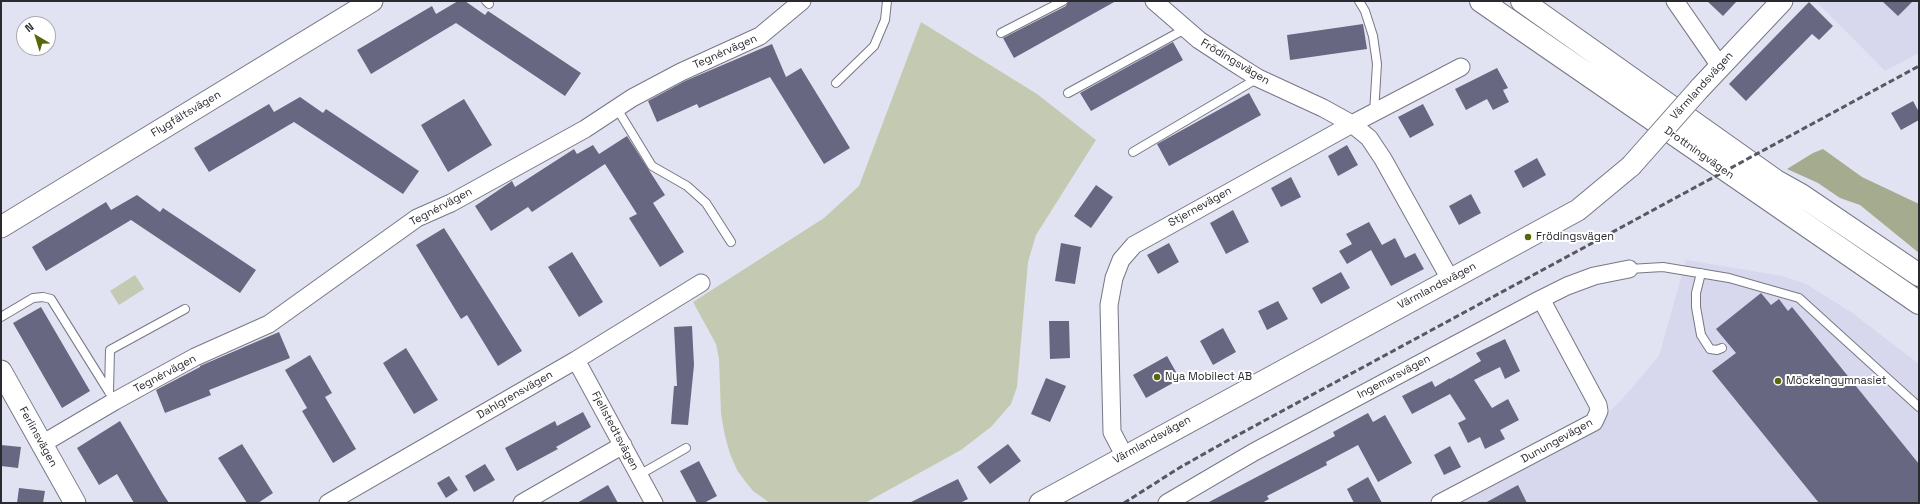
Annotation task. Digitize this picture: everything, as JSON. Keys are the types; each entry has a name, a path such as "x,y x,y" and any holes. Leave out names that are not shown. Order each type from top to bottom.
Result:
{"main road":[{"name":"Drottningvägen","path":"1481,1 1919,303"},
{"name":"Drottningvägen","path":"1522,1 1776,181 1801,195 1919,275"}],"street":[{"name":"Flygfältsvägen","path":"1,227 372,1"},
{"name":"Tegnérvägen","path":"42,444 112,396 269,324 417,218 451,202 585,129 616,107 681,72 760,36 802,1"},
{"name":"Frödingsvägen","path":"1154,1 1199,40 1258,78 1323,108 1352,124 1369,138 1450,279"},
{"path":"1675,1 1720,66"},
{"name":"Värmlandsvägen","path":"1040,503 1124,455 1578,210 1631,166 1720,66 1782,1"},
{"name":"Stjernevägen","path":"1124,455 1112,432 1109,305 1114,278 1121,260 1134,245 1151,234 1352,124 1374,114 1461,67"},
{"name":"Ingemarsvägen","path":"1168,503 1254,452 1541,299 1567,286 1594,276 1629,268"},
{"name":"Dahlgrensvägen","path":"328,503 576,360 701,283"},
{"name":"Dunungevägen","path":"1440,503 1594,422 1599,411 1598,405 1541,299"},
{"name":"Fjellstedtsvägen","path":"576,360 654,503"},
{"name":"Ferlinsvägen","path":"1,371 75,503"},
{"path":"522,503 623,445"}],"lane":[{"path":"836,83 874,46 885,20 887,1"},
{"path":"1001,33 1063,1"},
{"path":"1359,1 1371,26 1377,64 1374,114"},
{"path":"1068,93 1185,29"},
{"path":"1133,152 1258,78"},
{"path":"616,107 652,166 687,186 706,203 731,242"},
{"path":"1629,268 1663,267 1701,273 1740,280 1800,298 1919,407"},
{"path":"1701,273 1696,293 1696,307 1701,335 1710,349 1717,350 1722,348"},
{"path":"1,317 33,298 43,297 51,299 112,396"},
{"path":"112,396 110,350 184,309"},
{"path":"639,475 686,448"}],"shaded area":[{"path":"1816,1 1919,1 1919,53 1885,71"},
{"name":"Möckelngymnasiet","path":"1686,260 1782,276 1806,284 1851,312 1919,364 1919,503 1460,503 1536,463 1597,424 1623,398 1659,356"}],"green space":[{"path":"921,22 1037,94 1096,140 1036,235 1028,262 1017,387 1011,404 991,427 961,450 865,503 770,503 753,491 737,470 730,454 721,414 719,359 716,344 693,302 824,218 859,186"},
{"path":"1823,149 1862,177 1919,204 1919,253 1860,205 1840,198 1818,183 1787,169 1813,153"},
{"path":"135,275 144,289 119,305 110,291"}],"building":[{"path":"458,1 465,1 485,15 488,11 581,73 565,96 456,23 371,74 357,50 432,6 436,14"},
{"path":"1068,1 1116,1 1014,58 1003,38 1066,6"},
{"path":"1707,1 1737,1 1723,16"},
{"path":"1882,1 1913,1 1898,16"},
{"path":"1809,2 1833,26 1819,40 1812,34 1746,101 1729,84"},
{"path":"1363,24 1367,49 1290,60 1287,35"},
{"path":"1173,42 1183,60 1091,111 1080,93"},
{"path":"772,44 786,77 801,68 850,148 824,164 770,77 699,108 697,104 657,122 648,101 685,81"},
{"path":"1497,68 1508,88 1503,90 1509,102 1493,110 1487,99 1466,110 1455,89"},
{"path":"1249,93 1261,115 1169,166 1157,144"},
{"path":"300,97 323,113 326,109 419,171 403,194 294,122 209,172 194,148 269,104 274,112"},
{"path":"464,99 492,145 448,172 421,125"},
{"path":"1913,101 1919,112 1919,120 1901,130 1891,113"},
{"path":"1423,104 1434,125 1410,138 1398,117"},
{"path":"627,136 665,195 653,203 684,252 660,267 629,218 637,214 605,164 532,212 528,207 491,231 475,206 512,181 515,187 574,149 577,154 593,145 599,154"},
{"path":"1347,145 1358,165 1338,176 1328,156"},
{"path":"1537,158 1546,175 1523,188 1514,171"},
{"path":"1291,177 1301,197 1281,207 1271,188"},
{"path":"1096,185 1113,197 1091,228 1074,216"},
{"path":"1471,194 1481,213 1459,225 1449,206"},
{"path":"137,195 160,212 163,208 256,270 240,293 131,220 46,271 32,247 106,202 111,210"},
{"path":"1233,210 1249,242 1226,254 1210,223"},
{"path":"1369,222 1382,245 1395,238 1405,258 1415,253 1424,269 1391,286 1371,250 1347,264 1339,251 1352,244 1346,234"},
{"path":"444,228 522,351 498,366 467,315 461,319 416,245"},
{"path":"1061,243 1081,247 1075,284 1055,281"},
{"path":"1169,243 1179,262 1158,274 1147,255"},
{"path":"572,252 603,302 579,317 548,267"},
{"path":"1341,272 1350,288 1321,304 1312,288"},
{"path":"1761,293 1771,305 1779,299 1788,311 1792,307 1919,464 1919,503 1819,503 1712,371 1736,353 1716,329"},
{"path":"1278,301 1288,319 1267,330 1258,311"},
{"path":"41,307 90,391 62,408 13,323"},
{"path":"1049,321 1069,321 1070,358 1050,359"},
{"path":"692,326 694,365 688,425 671,424 674,386 677,386 674,327"},
{"path":"1223,328 1236,352 1213,365 1200,341"},
{"path":"279,332 290,358 209,390 211,395 165,413 156,390 200,366"},
{"path":"1505,339 1520,371 1505,379 1500,367 1474,380 1492,408 1508,399 1519,420 1500,430 1505,439 1485,449 1480,437 1468,443 1458,423 1466,419 1450,394 1412,414 1402,396 1432,381 1435,387 1450,379 1481,361 1476,353"},
{"path":"406,348 438,400 414,414 383,363"},
{"path":"310,355 332,393 325,397 356,449 333,463 302,411 307,408 285,370"},
{"name":"Nya Mobilect AB","path":"1167,356 1180,379 1146,398 1133,375"},
{"path":"1046,378 1066,386 1050,422 1031,414"},
{"path":"583,412 591,427 556,447 558,449 517,471 505,448 555,421 557,426"},
{"path":"1368,413 1373,422 1385,415 1412,463 1378,482 1358,445 1326,462 1327,465 1267,496 1269,499 1262,503 1207,503 1335,436 1333,432"},
{"path":"120,421 169,503 134,503 117,474 99,485 77,448"},
{"path":"242,444 273,493 258,503 247,503 218,458"},
{"path":"1008,444 1021,461 990,484 977,467"},
{"path":"1,445 21,447 18,468 1,466"},
{"path":"1450,446 1461,467 1444,475 1434,455"},
{"path":"699,461 717,496 704,503 697,503 680,471"},
{"path":"485,464 495,480 474,492 465,476"},
{"path":"449,476 458,490 446,498 437,483"},
{"path":"1368,477 1382,503 1354,503 1347,489"},
{"path":"958,479 968,499 960,503 909,503"},
{"path":"608,485 618,503 577,503"},
{"path":"1518,485 1527,503 1485,503"},
{"path":"19,488 45,491 43,503 17,503"}],"railway":[{"path":"1124,503 1179,468 1225,442 1919,66"}],"place":[{"name":"Frödingsvägen","path":"1528,237"},
{"name":"Nya Mobilect AB","path":"1157,377"},
{"name":"Möckelngymnasiet","path":"1778,381"}]}
